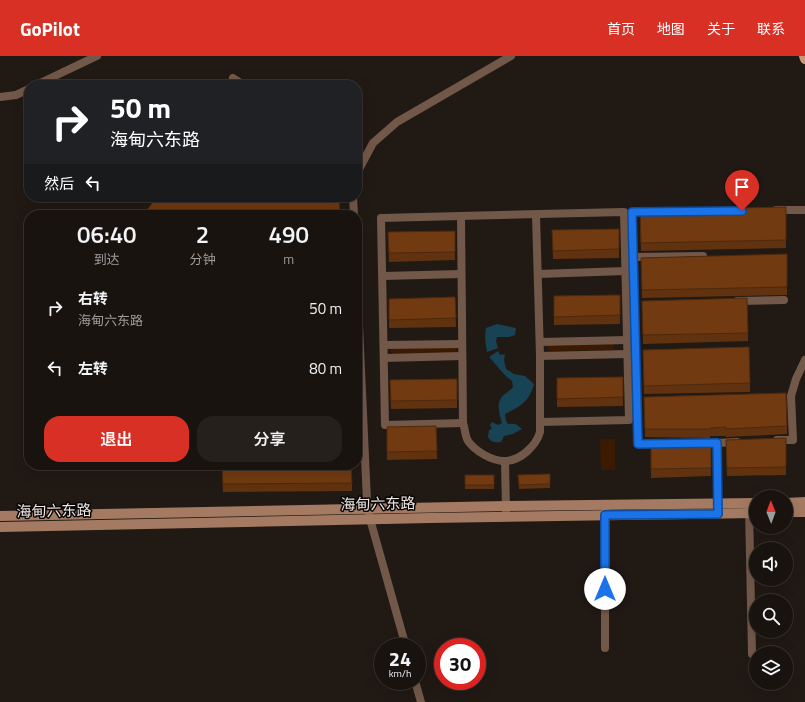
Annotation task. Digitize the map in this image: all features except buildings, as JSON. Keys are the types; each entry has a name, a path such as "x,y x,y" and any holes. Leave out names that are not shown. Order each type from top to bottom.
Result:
{"main road":[{"path":"793,502 805,502"},
{"name":"海甸六东路","path":"0,516 368,509 506,511 749,508"},
{"name":"海甸六东路","path":"0,527 370,519 506,511"},
{"path":"793,512 805,512"}],"street":[{"path":"47,80 97,56"},
{"path":"362,157 373,143 397,122 512,56"},
{"path":"0,96 16,95 24,91"},
{"path":"766,210 805,210"},
{"path":"540,422 629,420 636,353 638,304 628,212"},
{"path":"628,212 626,271 628,340 636,353 640,400 638,444 670,443"},
{"path":"463,423 385,425 381,218 656,212"},
{"path":"461,216 463,423 467,440 478,451 495,460 505,461 528,451 537,441 540,432 540,342 536,215"},
{"path":"633,257 712,256"},
{"path":"538,274 626,271"},
{"path":"383,276 461,274"},
{"path":"729,301 784,300"},
{"path":"540,342 628,340"},
{"path":"384,345 462,344"},
{"path":"540,356 636,353"},
{"path":"384,358 462,356"},
{"path":"770,441 793,440 791,396 796,379 805,360"},
{"path":"362,392 368,509 403,638"},
{"path":"782,396 791,396"},
{"path":"693,443 747,442"},
{"path":"717,443 718,509"},
{"path":"505,461 506,511"},
{"path":"605,510 605,648"},
{"path":"752,534 752,646"},
{"path":"418,690 421,702"}],"shaded area":[{"path":"614,344 613,350 550,351 547,348 548,346"},
{"path":"456,347 456,353 393,354 390,352 391,349"},
{"path":"600,439 615,439 615,470 601,470"}],"water":[{"path":"497,324 516,328 515,335 509,337 497,337 496,341 498,348 487,352 485,337 486,328"},
{"path":"498,351 500,355 505,354 504,360 506,369 514,374 525,376 534,384 530,395 524,403 505,414 508,424 516,424 522,429 513,434 504,436 501,442 493,442 488,437 489,430 492,429 490,425 492,422 498,425 502,423 499,404 502,397 513,387 512,381 489,357"}],"route":[{"path":"605,589 605,515 718,514 717,443 638,444 632,212 742,211"}]}
